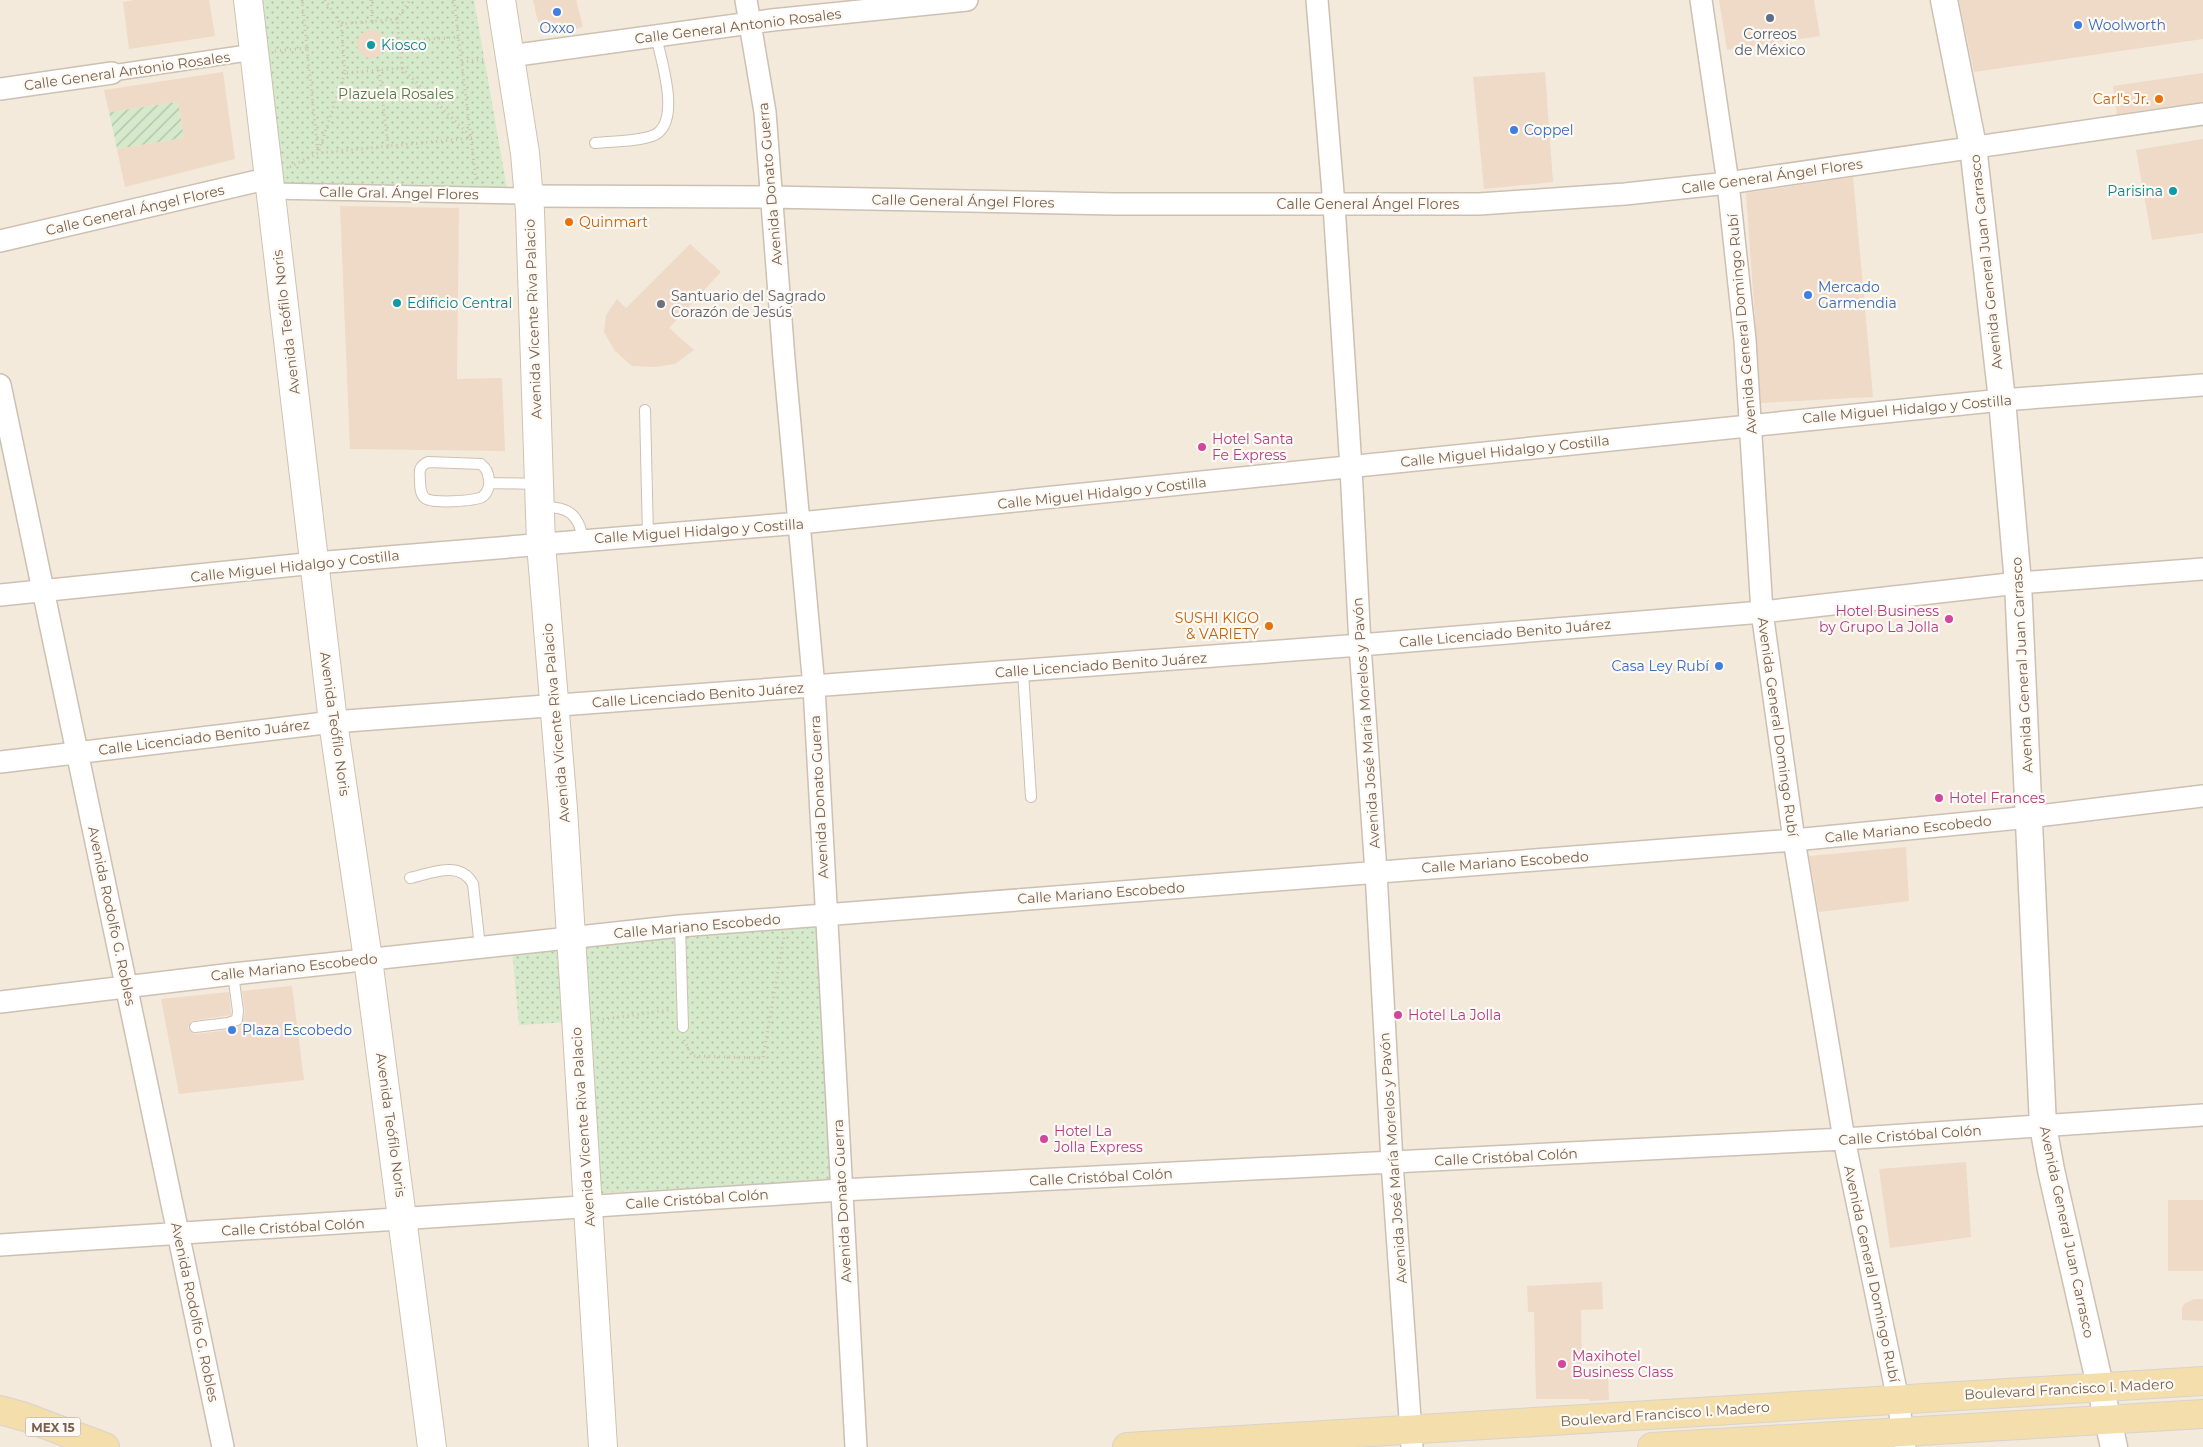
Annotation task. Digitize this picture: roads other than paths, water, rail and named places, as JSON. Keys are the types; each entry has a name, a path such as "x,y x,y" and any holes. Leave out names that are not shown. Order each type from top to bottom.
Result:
{"main road":[{"name":"Avenida Teófilo Noris","path":"248,0 334,722 368,959 432,1447"},
{"name":"Avenida Vicente Riva Palacio","path":"501,0 525,153 534,294 541,544 563,809 603,1447"},
{"name":"Boulevard Francisco I. Madero","path":"1127,1447 1411,1438 1898,1400 2203,1381"},
{"name":"MEX 15","path":"0,1410 104,1447"},
{"path":"1652,1447 1904,1440 2108,1420 2203,1414"}],"street":[{"name":"Avenida Donato Guerra","path":"746,0 765,112 784,360 814,688 856,1447"},
{"name":"Calle General Antonio Rosales","path":"510,56 751,23 967,0"},
{"name":"Avenida José María Morelos y Pavón","path":"1317,0 1334,205 1360,646 1376,872 1392,1162 1411,1438"},
{"name":"Avenida General Domingo Rubí","path":"1701,0 1728,183 1745,340 1752,424 1762,612 1794,840 1844,1139 1898,1400 1904,1440"},
{"name":"Avenida General Juan Carrasco","path":"1944,0 1973,146 2002,400 2018,583 2043,1126 2051,1170 2114,1447"},
{"name":"Calle General Antonio Rosales","path":"0,89 254,52"},
{"name":"Calle General Ángel Flores","path":"527,196 771,197 1104,204 1479,204 1625,194 1728,183 2203,114"},
{"name":"Calle General Ángel Flores","path":"0,241 270,184"},
{"name":"Calle Gral. Ángel Flores","path":"270,184 527,196"},
{"name":"Avenida Rodolfo G. Robles","path":"0,385 223,1447"},
{"name":"Calle Miguel Hidalgo y Costilla","path":"0,595 315,563 800,523 1351,468 1752,424 2002,400 2203,385"},
{"name":"Calle Licenciado Benito Juárez","path":"0,762 334,722 814,688 1360,646 1762,612 2018,583 2203,569"},
{"name":"Calle Mariano Escobedo","path":"0,1002 233,974 680,926 1794,840 2030,817 2203,796"},
{"name":"Calle Cristóbal Colón","path":"0,1245 841,1190 1844,1139 2203,1115"}],"lane":[{"path":"595,143 653,136 664,129 669,114 668,96 656,36"},
{"path":"645,410 648,535"},
{"path":"428,462 481,464 487,469 490,483 486,493 480,498 434,502 425,499 421,492 419,471 422,465 428,462"},
{"path":"490,483 539,496 556,507 565,509 579,522 583,540"},
{"path":"1023,672 1031,796"},
{"path":"410,878 450,870 462,871 469,876 473,884 480,947"},
{"path":"680,926 682,1030"},
{"path":"195,1026 228,1023 237,1020 238,1011 233,974"}],"place":[{"name":"Oxxo","path":"557,12"},
{"name":"Correos de México","path":"1770,18"},
{"name":"Woolworth","path":"2078,25"},
{"name":"Kiosco","path":"371,45"},
{"name":"Carl's Jr.","path":"2159,99"},
{"name":"Coppel","path":"1514,130"},
{"name":"Parisina","path":"2173,191"},
{"name":"Quinmart","path":"569,222"},
{"name":"Mercado Garmendia","path":"1808,295"},
{"name":"Edificio Central","path":"397,303"},
{"name":"Santuario del Sagrado Corazón de Jesús","path":"661,304"},
{"name":"Hotel Santa Fe Express","path":"1202,447"},
{"name":"Hotel Business by Grupo La Jolla","path":"1949,619"},
{"name":"SUSHI KIGO & VARIETY","path":"1269,626"},
{"name":"Casa Ley Rubí","path":"1719,666"},
{"name":"Hotel Frances","path":"1939,798"},
{"name":"Hotel La Jolla","path":"1398,1015"},
{"name":"Plaza Escobedo","path":"232,1030"},
{"name":"Hotel La Jolla Express","path":"1044,1139"},
{"name":"Maxihotel Business Class","path":"1562,1364"}],"park label":[{"name":"Plazuela Rosales","path":"396,94"}]}
